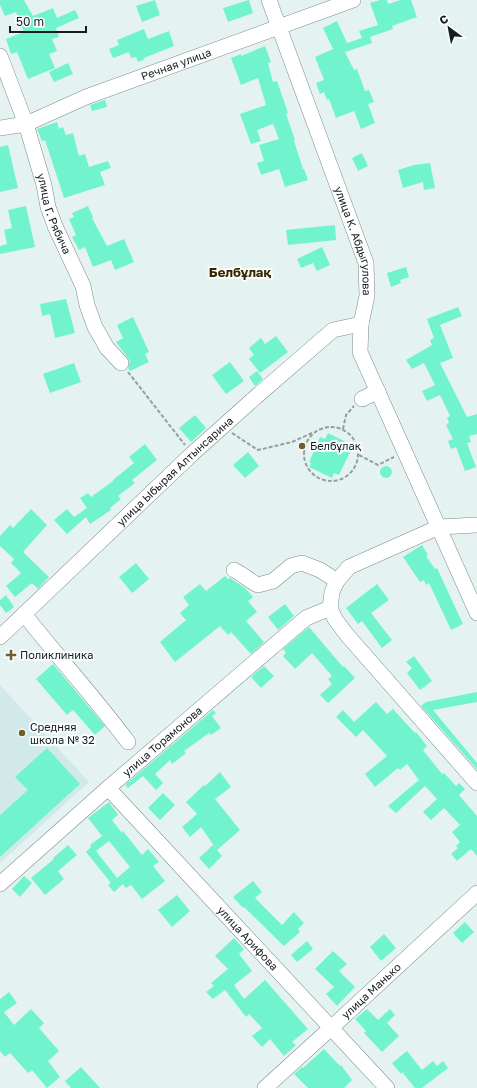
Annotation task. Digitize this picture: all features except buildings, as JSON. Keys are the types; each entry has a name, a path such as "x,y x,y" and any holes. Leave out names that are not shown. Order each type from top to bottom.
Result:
{"street":[{"name":"улица К. Абдыгулова","path":"269,0 366,263 367,296 361,324 360,352 477,612"},
{"name":"Речная улица","path":"0,128 26,124 86,97 353,0"},
{"name":"улица Г. Рябича","path":"0,56 26,124 44,185 48,207 55,226 83,286 87,305 95,327 107,348 121,363"},
{"name":"улица Ыбырая Алтынсарина","path":"0,637 192,454 333,330 361,324"},
{"path":"362,399 378,391"},
{"path":"477,524 439,526 349,567 337,581 332,592 330,608 335,619 347,635 477,783"},
{"path":"234,570 258,585 273,581 291,566 302,563 320,570 337,581"},
{"name":"улица Торамонова","path":"0,884 108,788 306,618 330,608"},
{"path":"24,614 106,713 128,742"},
{"name":"улица Арифова","path":"108,788 387,1088"},
{"name":"улица Манько","path":"265,1088 477,893"}],"path":[{"path":"121,363 192,454"},
{"path":"343,429 346,415 362,399"},
{"path":"224,425 232,434 258,450 292,442 313,432 328,426 343,429 355,440 359,455 354,470 341,480 326,482 311,475 303,461 304,445 313,432"},
{"path":"359,455 378,465 405,451"}],"shaded area":[{"name":"Средняя школа № 32","path":"0,685 89,782 0,863"}],"place":[{"name":"Белбұлақ","path":"302,446"},
{"name":"Поликлиника","path":"11,655"},
{"name":"Средняя школа № 32","path":"22,733"}],"district":[{"name":"Белбұлақ","path":"240,272"}]}
